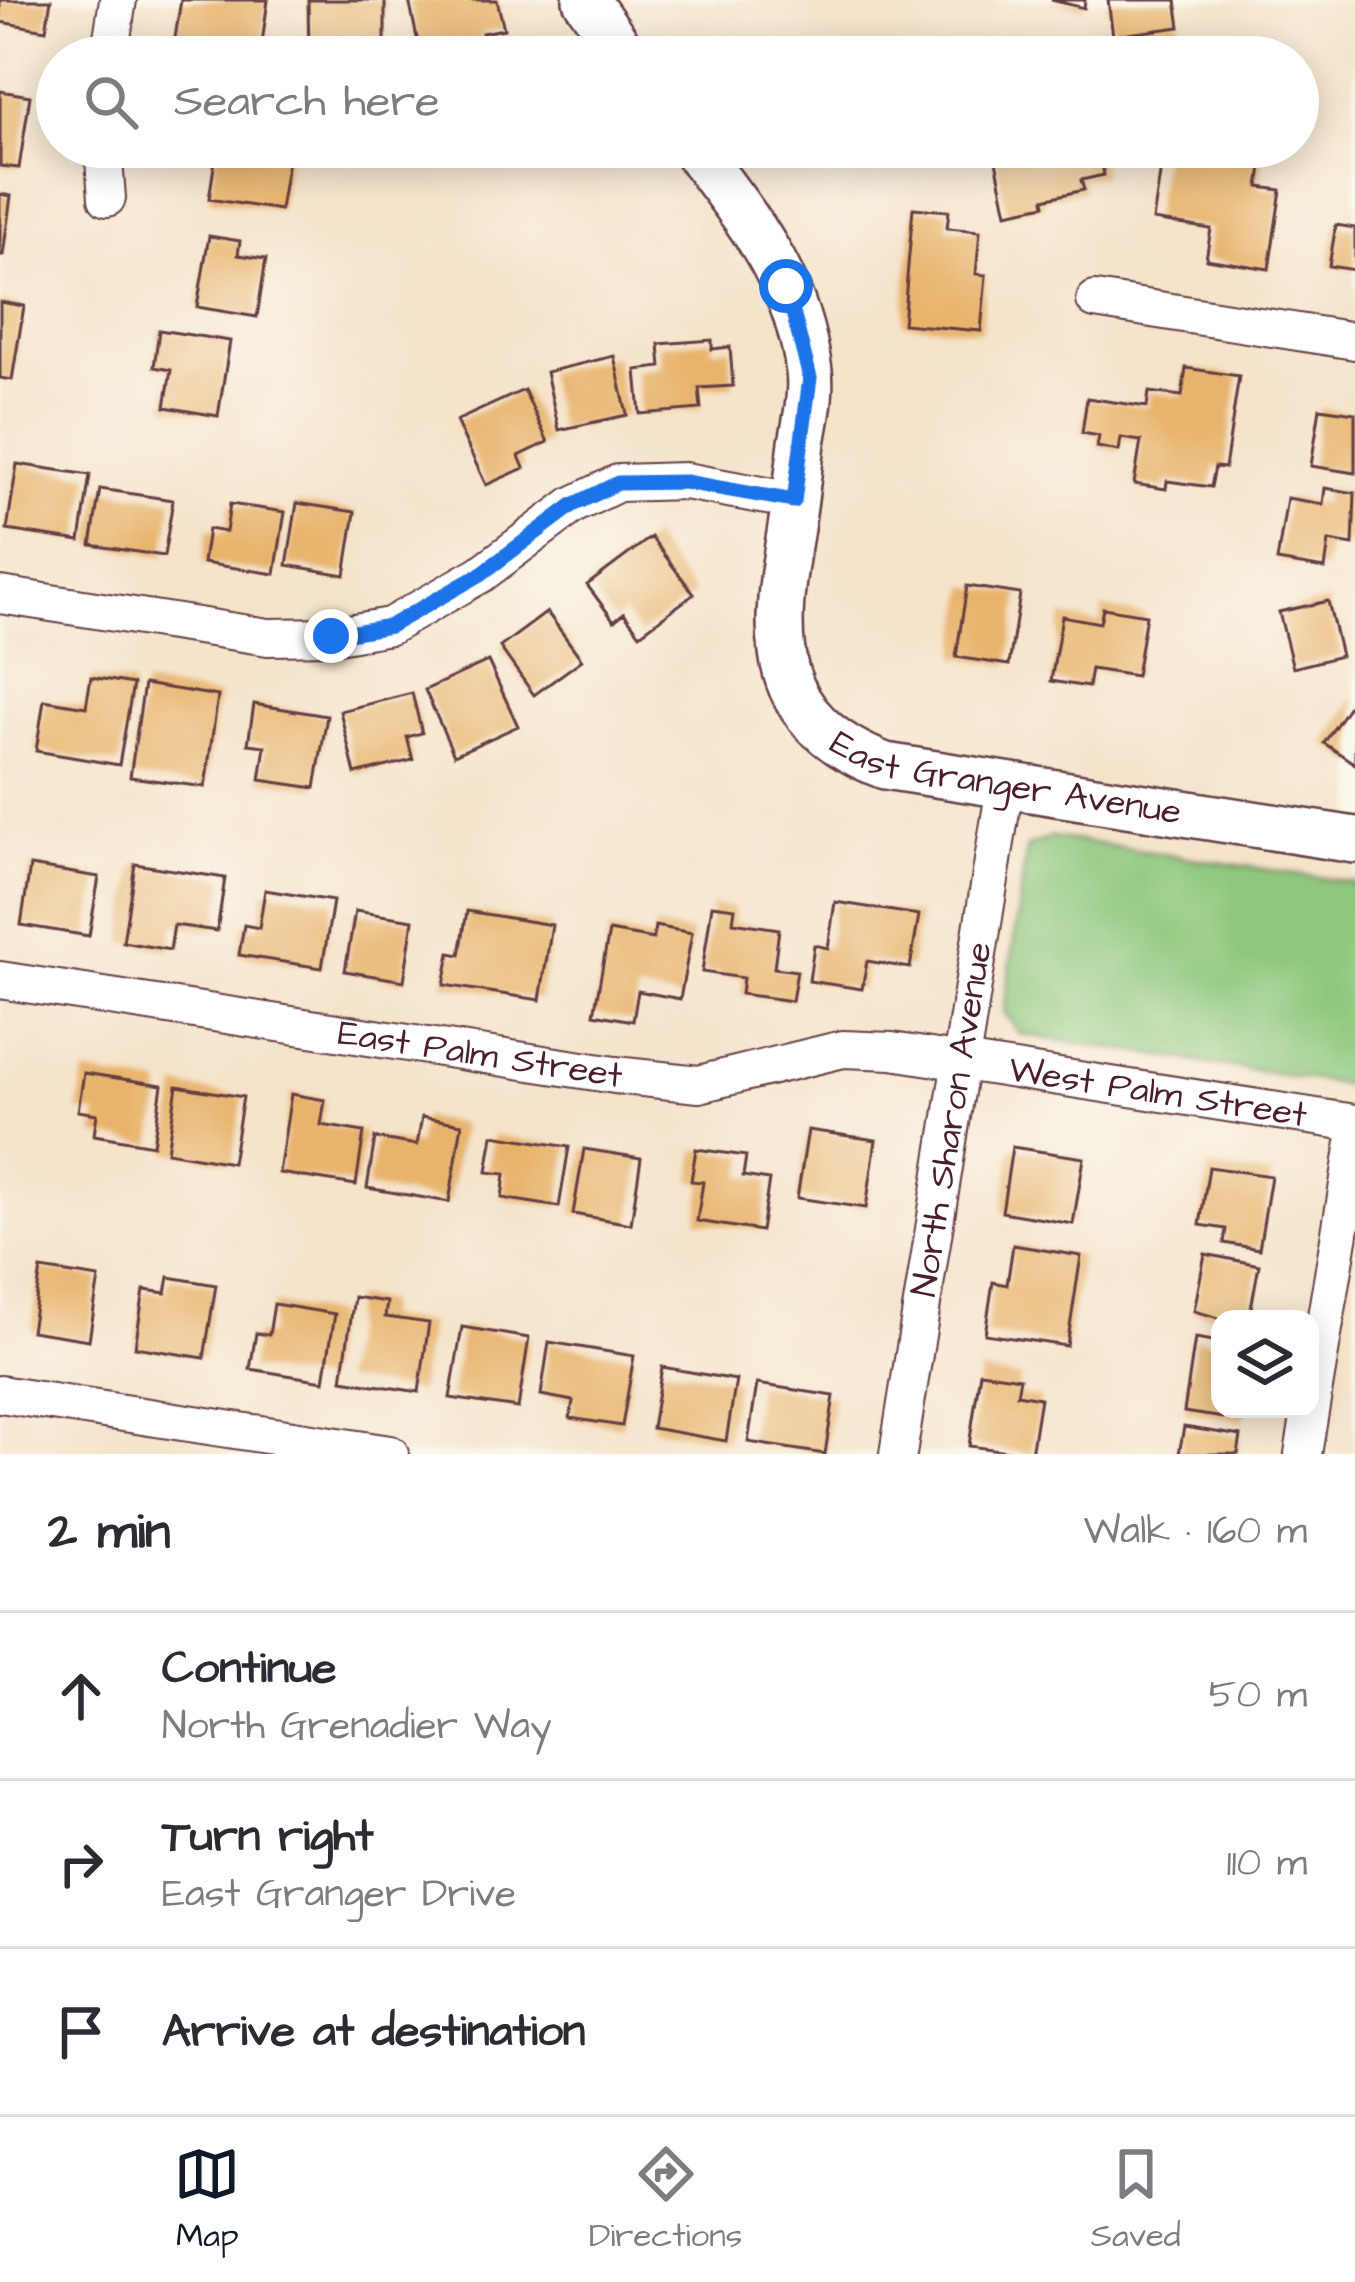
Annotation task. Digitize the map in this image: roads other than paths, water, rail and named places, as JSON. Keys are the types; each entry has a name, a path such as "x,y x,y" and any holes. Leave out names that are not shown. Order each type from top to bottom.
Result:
{"street":[{"path":"113,36 118,0"},
{"path":"586,0 611,36"},
{"path":"105,168 107,198"},
{"path":"0,595 268,637 331,636 390,626 481,574 573,505 618,483 685,482 794,501 810,378 798,318 772,253 709,168"},
{"path":"1095,300 1355,341"},
{"name":"East Granger Avenue","path":"794,501 777,638 787,679 816,727 848,752 885,766 1355,840"},
{"name":"North Sharon Avenue","path":"898,1454 1005,786"},
{"name":"East Palm Street","path":"0,980 699,1084 843,1049 962,1062"},
{"name":"West Palm Street","path":"962,1062 1355,1123"},
{"path":"1303,1454 1355,1142"},
{"path":"0,1394 390,1454"}]}
